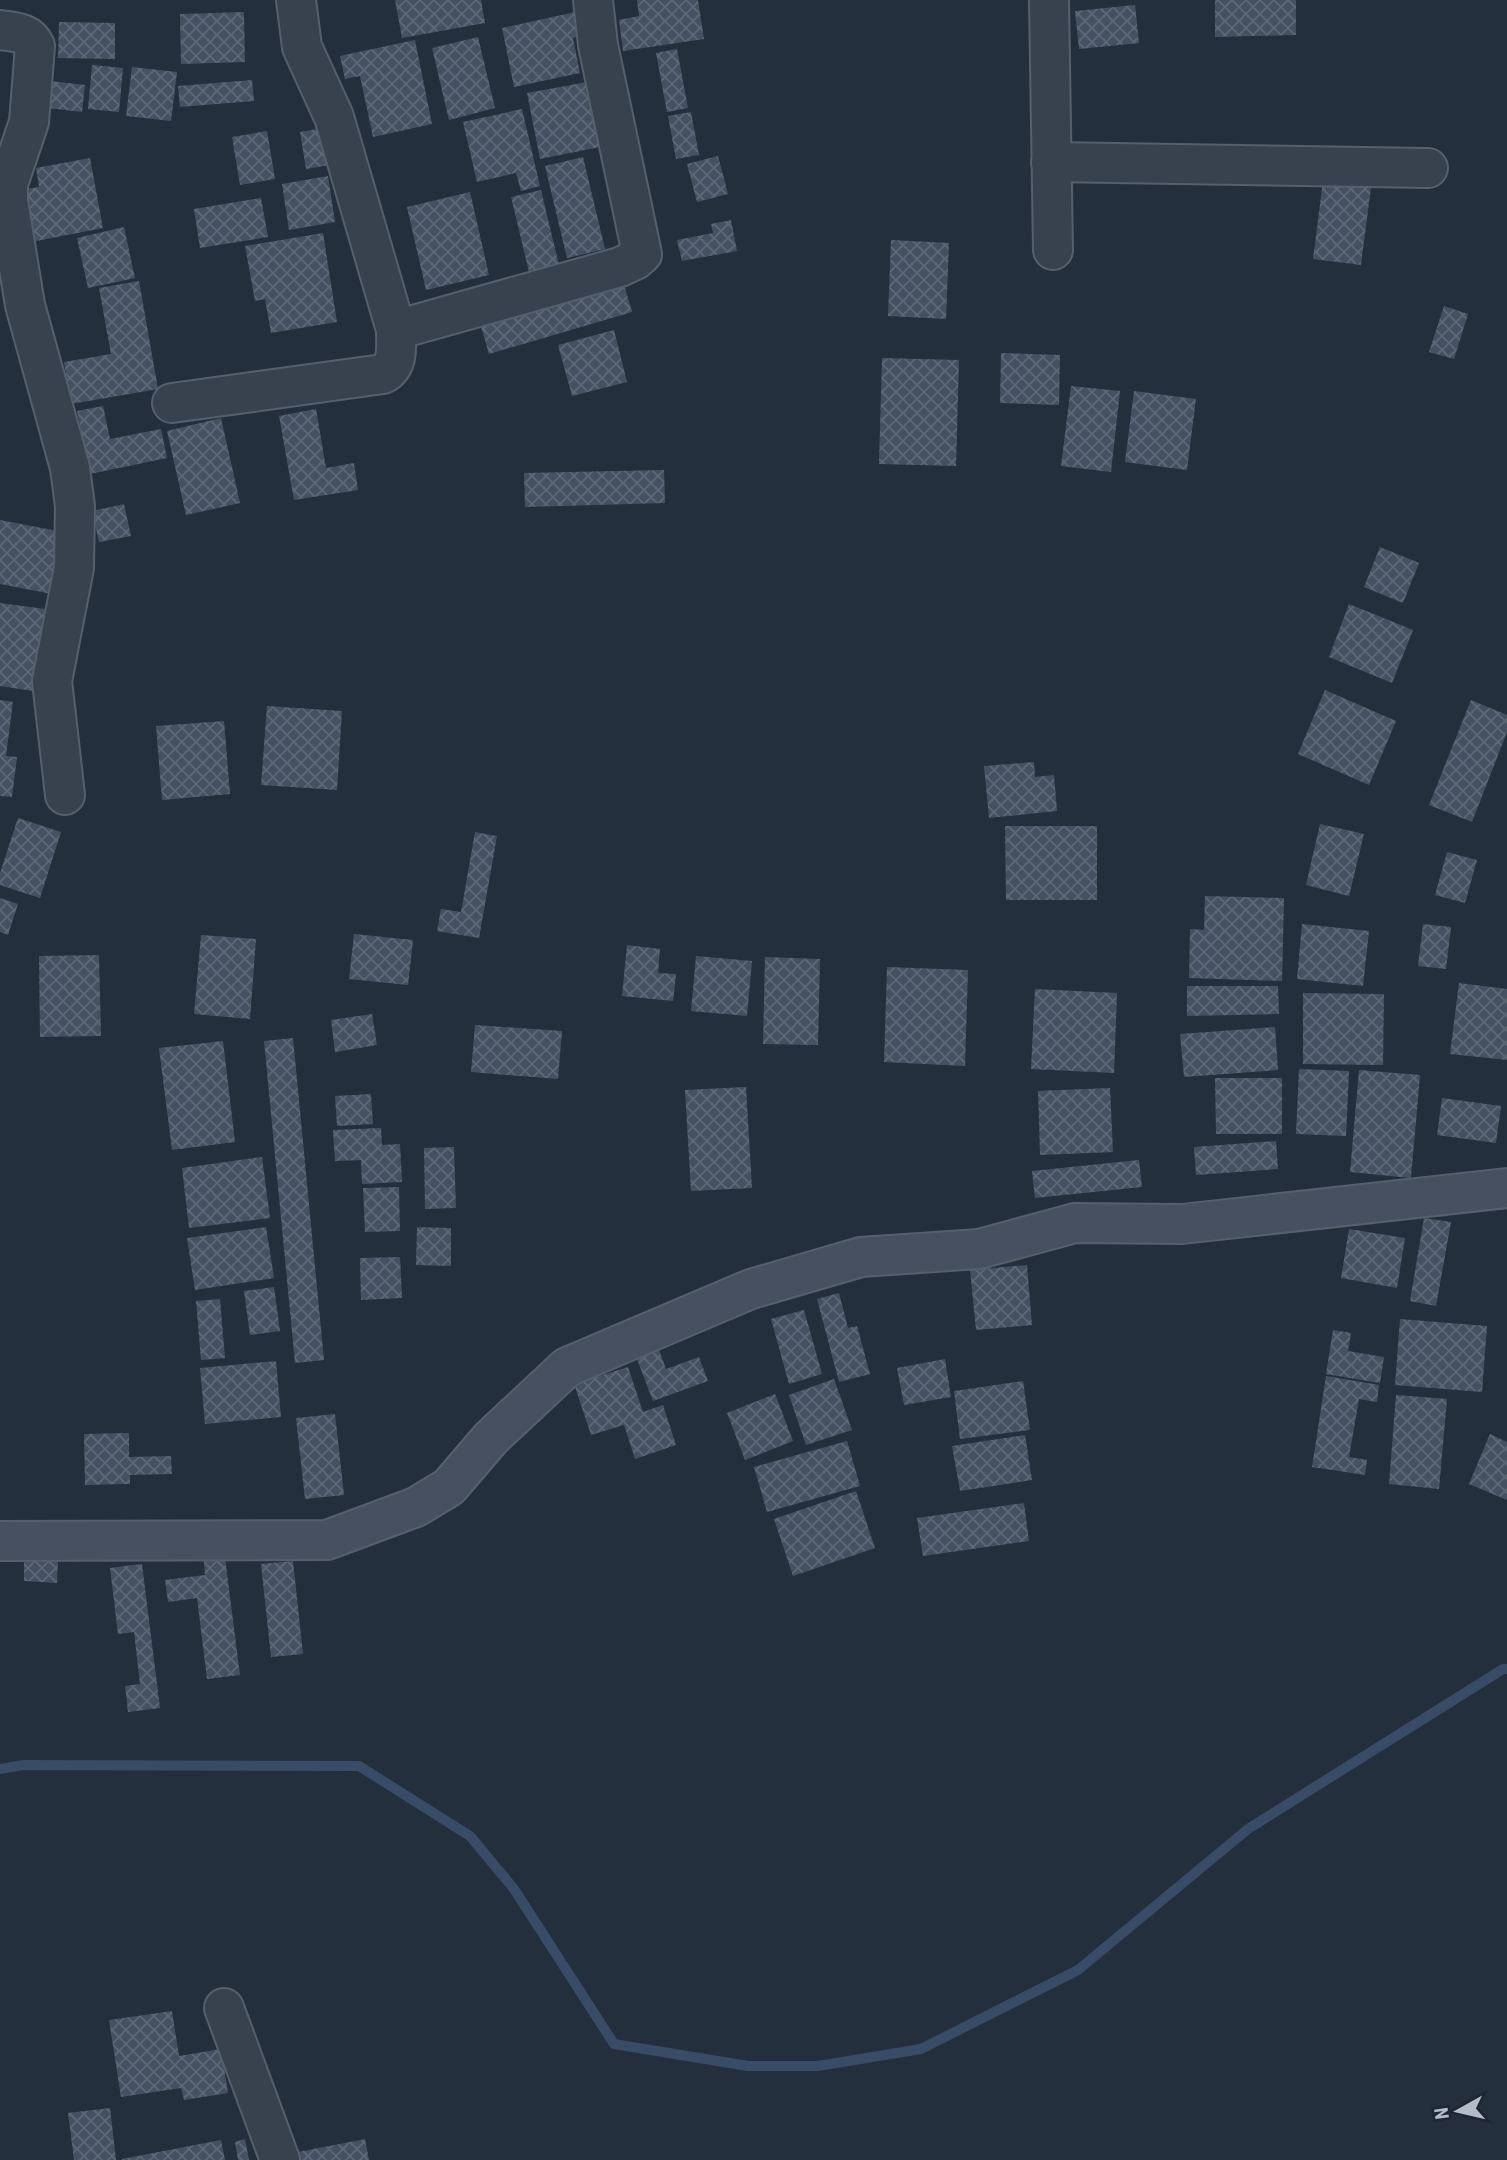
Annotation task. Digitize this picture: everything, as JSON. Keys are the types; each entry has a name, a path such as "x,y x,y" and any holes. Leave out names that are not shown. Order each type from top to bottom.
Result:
{"street":[{"path":"172,403 383,374 395,363 396,330 334,117 302,47 296,0"},
{"path":"396,330 620,267 642,254 598,45 593,0"},
{"path":"1049,0 1053,250"},
{"path":"0,30 25,35 32,39 35,46 29,122 8,184 8,201 25,305 70,468 75,506 74,568 52,681 65,795"},
{"path":"1051,162 1428,168"},
{"path":"0,1541 327,1540 416,1507 449,1487 491,1438 567,1367 751,1289 861,1257 979,1249 1075,1223 1182,1224 1507,1188"},
{"path":"225,2008 280,2160"}],"building":[{"path":"395,0 481,0 485,23 402,38"},
{"path":"637,0 698,0 704,39 623,51 619,20 639,16"},
{"path":"1215,0 1296,0 1296,35 1215,37"},
{"path":"1135,5 1139,43 1079,49 1075,11"},
{"path":"580,11 584,35 573,38 580,73 514,87 502,28"},
{"path":"244,12 245,62 181,64 180,14"},
{"path":"59,22 115,23 115,59 58,58"},
{"path":"478,37 495,108 449,120 432,48"},
{"path":"415,40 432,124 373,137 360,76 345,79 340,56"},
{"path":"677,49 688,108 667,112 656,53"},
{"path":"92,65 123,68 119,112 88,109"},
{"path":"132,67 177,72 171,121 126,116"},
{"path":"252,80 254,101 180,107 178,86"},
{"path":"50,81 85,85 82,112 48,108"},
{"path":"587,82 600,147 540,159 527,93"},
{"path":"522,109 540,186 521,191 516,173 477,182 463,122"},
{"path":"691,112 699,155 676,159 668,116"},
{"path":"335,126 341,163 306,169 300,132"},
{"path":"267,131 275,179 240,185 232,137"},
{"path":"718,156 728,194 697,202 687,164"},
{"path":"583,157 605,249 567,258 545,166"},
{"path":"90,158 103,228 31,242 21,190 39,187 36,168"},
{"path":"328,176 335,222 289,230 282,184"},
{"path":"1323,181 1371,187 1361,265 1313,259"},
{"path":"541,190 559,265 529,272 511,197"},
{"path":"470,192 489,275 426,290 407,207"},
{"path":"261,198 268,237 200,248 194,209"},
{"path":"731,220 737,251 682,261 677,240 713,233 711,224"},
{"path":"124,227 135,278 88,288 77,238"},
{"path":"323,233 337,322 271,333 265,299 255,301 245,246"},
{"path":"891,240 949,243 946,319 888,316"},
{"path":"622,278 632,312 489,354 479,320"},
{"path":"139,281 158,389 71,404 64,362 111,354 99,288"},
{"path":"1444,306 1468,314 1454,359 1429,352"},
{"path":"614,330 627,382 572,396 558,345"},
{"path":"1001,353 1060,355 1059,405 1000,403"},
{"path":"882,358 959,360 956,466 879,464"},
{"path":"1071,386 1120,391 1111,472 1061,466"},
{"path":"1134,391 1196,399 1187,470 1125,462"},
{"path":"103,406 110,439 161,429 167,458 90,474 77,411"},
{"path":"316,409 326,468 354,463 358,490 294,500 279,416"},
{"path":"221,418 240,503 186,515 167,431"},
{"path":"664,470 665,503 525,507 524,473"},
{"path":"124,504 131,536 99,542 92,511"},
{"path":"0,520 63,532 52,594 0,584"},
{"path":"1380,547 1419,563 1403,603 1364,587"},
{"path":"0,603 45,609 33,691 0,686"},
{"path":"1349,604 1413,630 1392,683 1329,657"},
{"path":"1325,690 1396,721 1369,785 1298,754"},
{"path":"0,700 13,702 6,756 17,757 12,797 0,796"},
{"path":"1471,700 1507,715 1507,732 1472,822 1429,805"},
{"path":"267,706 342,711 337,790 261,785"},
{"path":"224,721 230,794 162,800 156,726"},
{"path":"1034,762 1035,777 1054,775 1057,811 989,818 984,766"},
{"path":"18,818 61,832 40,898 0,885 0,873"},
{"path":"1320,824 1364,834 1349,896 1306,885"},
{"path":"1005,826 1097,826 1097,900 1006,900"},
{"path":"475,832 497,836 479,938 437,931 441,909 461,912"},
{"path":"1447,852 1477,860 1465,903 1435,895"},
{"path":"1205,896 1284,898 1282,981 1189,978 1190,929 1204,930"},
{"path":"0,898 18,904 8,935 0,932"},
{"path":"1302,924 1369,931 1363,986 1297,979"},
{"path":"1423,924 1451,927 1446,969 1418,966"},
{"path":"354,934 413,940 408,985 349,979"},
{"path":"201,935 256,939 250,1019 194,1014"},
{"path":"627,945 660,949 658,973 676,974 673,1001 622,996"},
{"path":"99,955 101,1036 40,1037 39,956"},
{"path":"696,956 752,961 747,1016 691,1011"},
{"path":"765,957 820,959 818,1045 763,1044"},
{"path":"887,967 968,970 965,1066 884,1062"},
{"path":"1459,983 1507,989 1507,1060 1450,1054"},
{"path":"1187,986 1278,986 1279,1014 1187,1016"},
{"path":"1035,989 1117,993 1114,1073 1031,1069"},
{"path":"1303,993 1384,994 1383,1065 1303,1064"},
{"path":"372,1014 377,1045 335,1052 331,1020"},
{"path":"475,1025 562,1031 558,1079 471,1072"},
{"path":"1275,1027 1278,1070 1184,1077 1180,1034"},
{"path":"293,1038 324,1360 295,1363 264,1041"},
{"path":"223,1041 235,1142 172,1150 159,1048"},
{"path":"1299,1069 1349,1071 1346,1136 1296,1134"},
{"path":"1359,1070 1420,1075 1411,1178 1350,1172"},
{"path":"1215,1078 1282,1078 1282,1134 1216,1134"},
{"path":"746,1087 752,1188 691,1191 685,1090"},
{"path":"1110,1088 1113,1152 1040,1155 1038,1091"},
{"path":"371,1094 373,1124 337,1126 335,1096"},
{"path":"1442,1098 1501,1106 1496,1143 1437,1135"},
{"path":"381,1128 382,1145 400,1144 402,1182 362,1184 361,1160 335,1161 333,1130"},
{"path":"1276,1141 1278,1169 1196,1175 1194,1147"},
{"path":"454,1147 456,1208 425,1209 424,1148"},
{"path":"262,1157 270,1218 189,1228 182,1168"},
{"path":"1139,1160 1142,1187 1035,1198 1032,1171"},
{"path":"399,1187 400,1231 365,1232 363,1188"},
{"path":"1424,1218 1451,1222 1436,1306 1410,1301"},
{"path":"266,1227 274,1278 195,1290 187,1238"},
{"path":"417,1227 451,1228 451,1266 416,1265"},
{"path":"1349,1229 1405,1238 1397,1288 1341,1278"},
{"path":"400,1257 402,1298 361,1300 360,1258"},
{"path":"1027,1265 1032,1325 976,1330 970,1270"},
{"path":"274,1287 280,1331 250,1335 244,1291"},
{"path":"839,1293 848,1328 857,1326 870,1374 839,1382 817,1299"},
{"path":"220,1299 225,1358 201,1360 196,1301"},
{"path":"804,1310 822,1374 789,1384 771,1319"},
{"path":"1400,1319 1487,1326 1482,1392 1395,1385"},
{"path":"1333,1330 1351,1333 1348,1351 1384,1357 1380,1383 1326,1374"},
{"path":"659,1350 666,1369 699,1357 708,1381 653,1401 637,1359"},
{"path":"945,1359 951,1397 904,1405 897,1368"},
{"path":"276,1361 281,1417 205,1424 200,1368"},
{"path":"628,1367 643,1412 663,1405 676,1445 635,1459 624,1425 591,1435 574,1384"},
{"path":"1326,1376 1379,1385 1377,1402 1359,1399 1349,1457 1367,1460 1365,1475 1312,1467"},
{"path":"834,1379 852,1430 806,1445 789,1395"},
{"path":"1023,1381 1030,1430 960,1439 954,1391"},
{"path":"775,1394 793,1441 745,1460 727,1413"},
{"path":"1396,1395 1447,1399 1439,1489 1389,1484"},
{"path":"335,1414 344,1495 305,1499 296,1418"},
{"path":"129,1433 129,1457 171,1456 172,1474 130,1475 130,1484 85,1485 84,1434"},
{"path":"1490,1434 1507,1442 1507,1500 1469,1484"},
{"path":"1025,1435 1032,1480 960,1491 952,1446"},
{"path":"847,1441 860,1486 767,1512 754,1467"},
{"path":"856,1491 875,1548 793,1576 774,1519"},
{"path":"1024,1503 1029,1541 923,1556 917,1518"},
{"path":"224,1550 240,1675 207,1679 197,1598 168,1602 165,1580 205,1575 203,1553"},
{"path":"24,1557 58,1559 57,1583 24,1581"},
{"path":"293,1561 303,1654 271,1657 261,1564"},
{"path":"142,1564 160,1708 128,1712 125,1686 140,1684 134,1632 118,1634 110,1568"},
{"path":"172,2011 179,2056 221,2049 228,2093 184,2100 181,2088 121,2097 109,2020"},
{"path":"110,2108 116,2160 74,2160 68,2113"},
{"path":"245,2139 249,2160 238,2160 235,2142"},
{"path":"365,2139 369,2160 300,2160 298,2152"},
{"path":"221,2140 225,2160 122,2160 122,2159"}],"waterway":[{"path":"0,1769 23,1765 359,1766 470,1836 514,1889 614,2044 748,2066 818,2066 921,2049 1078,1970 1248,1829 1503,1669 1507,1669"}]}
